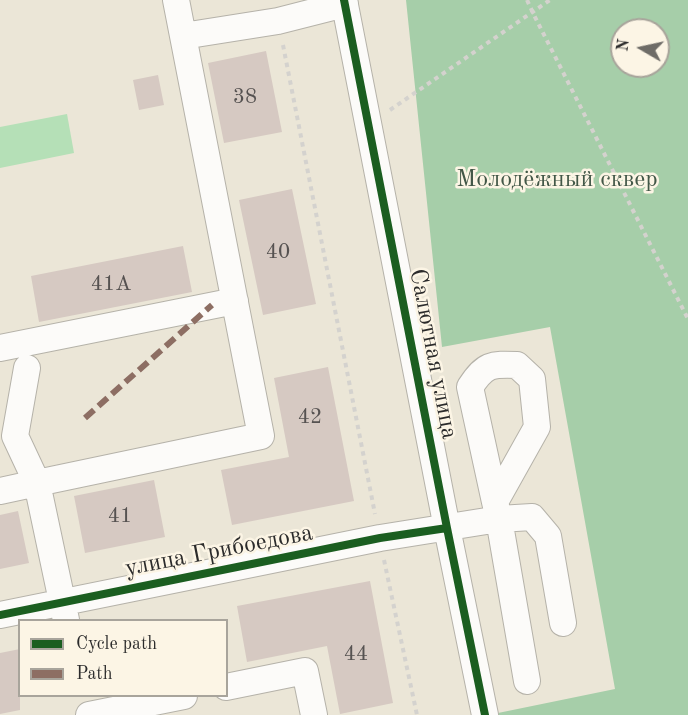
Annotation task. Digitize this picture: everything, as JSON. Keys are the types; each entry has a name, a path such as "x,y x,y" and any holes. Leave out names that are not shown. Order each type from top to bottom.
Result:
{"street":[{"path":"0,491 261,436 176,0"},
{"path":"183,36 279,21 345,2"},
{"name":"Салютная улица","path":"345,2 485,715"},
{"path":"0,348 235,301"},
{"path":"497,510 537,427 532,379 517,365 496,364 480,372 470,387 497,510 527,681"},
{"path":"27,368 15,436 37,483 64,611"},
{"name":"улица Грибоедова","path":"0,615 64,611 380,538 447,528 497,510 532,518 548,536 563,623"},
{"path":"228,687 305,670 314,715"},
{"path":"82,697 99,714 179,697"}],"path":[{"path":"527,0 688,319"},
{"path":"368,125 550,0"},
{"path":"279,21 417,715"}],"green space":[{"name":"Молодёжный сквер","path":"406,0 688,0 688,715 499,715 498,713 615,689 550,327 442,347"},
{"path":"67,114 74,153 0,168 0,127"}],"building":[{"path":"266,51 282,132 224,143 208,63"},
{"path":"158,75 164,105 139,110 133,80"},
{"path":"292,189 316,304 263,315 239,200"},
{"path":"183,246 192,292 39,322 31,276"},
{"path":"328,367 354,501 232,525 221,470 289,457 274,378"},
{"path":"154,480 165,537 85,553 74,496"},
{"path":"18,511 29,563 0,569 0,515"},
{"path":"370,581 393,703 340,714 327,646 247,662 237,606"},
{"path":"18,649 20,710 0,714 0,653"}],"marked path":[{"path":"85,418 212,305"}],"cycle path":[{"path":"344,0 485,715"},
{"path":"0,615 380,538 447,528"}]}
